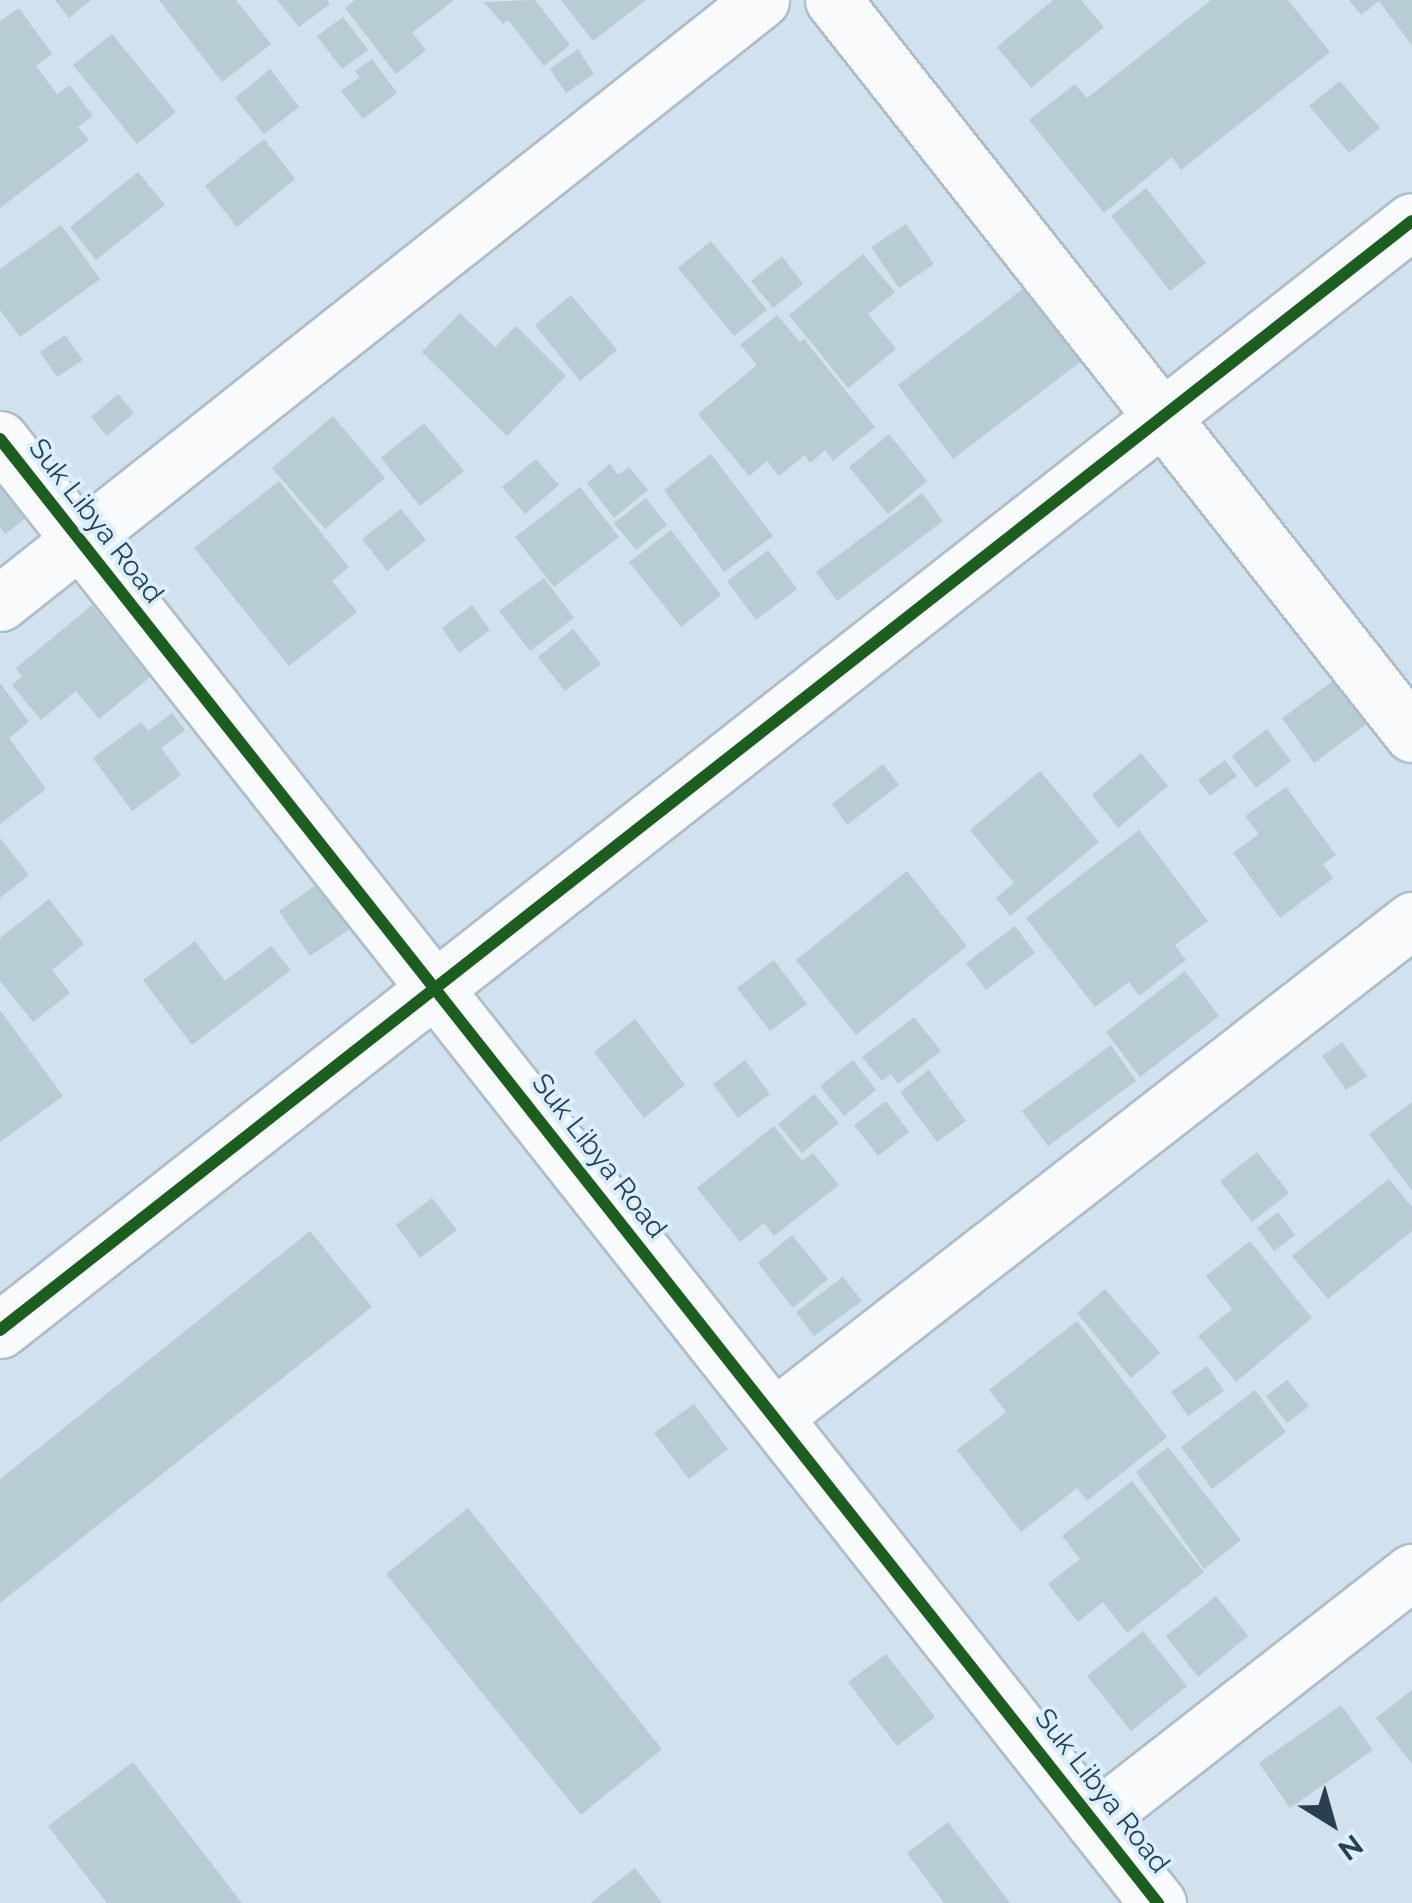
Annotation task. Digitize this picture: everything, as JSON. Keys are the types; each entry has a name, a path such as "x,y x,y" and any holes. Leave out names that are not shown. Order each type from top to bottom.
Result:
{"street":[{"path":"0,603 761,0"},
{"path":"833,0 1412,734"},
{"path":"0,1330 1412,221"},
{"name":"Suk Libya Road","path":"0,440 1158,1903"},
{"path":"774,1418 1412,920"},
{"path":"1093,1821 1412,1572"}],"building":[{"path":"55,0 91,0 69,18"},
{"path":"159,0 236,0 271,44 222,82"},
{"path":"277,0 327,0 330,4 299,27"},
{"path":"355,0 454,0 412,33 426,50 396,74 345,8"},
{"path":"535,0 570,45 544,66 508,20 503,24 484,2"},
{"path":"561,0 646,0 593,41"},
{"path":"1053,0 1081,0 1104,27 1031,88 997,47"},
{"path":"1211,0 1288,0 1330,52 1181,170 1172,157 1104,213 1029,120 1075,84 1087,98"},
{"path":"1349,0 1412,0 1412,46 1379,1 1361,15"},
{"path":"19,8 52,54 36,66 57,94 70,85 93,116 78,127 89,140 0,208 0,21"},
{"path":"343,17 368,50 342,69 317,36"},
{"path":"112,34 176,112 137,144 73,65"},
{"path":"578,49 594,74 566,93 550,69"},
{"path":"372,59 397,93 363,119 341,91 360,77 355,71"},
{"path":"270,69 299,107 264,134 235,98"},
{"path":"1340,81 1380,128 1349,153 1309,106"},
{"path":"264,139 295,179 237,227 205,186"},
{"path":"138,172 165,205 96,260 70,227"},
{"path":"1146,188 1206,263 1170,291 1111,216"},
{"path":"906,224 934,264 899,288 871,247"},
{"path":"61,225 100,279 20,337 0,310 0,269"},
{"path":"711,241 767,310 734,336 678,268"},
{"path":"863,254 895,292 868,314 896,349 848,388 789,315"},
{"path":"782,256 803,284 773,308 751,281"},
{"path":"1028,285 1084,359 953,459 898,385"},
{"path":"571,295 617,350 580,381 535,325"},
{"path":"460,313 495,347 516,326 566,376 507,436 422,352"},
{"path":"777,315 800,342 804,339 875,427 833,461 825,450 810,463 805,455 779,476 767,461 749,476 698,414 757,365 740,345"},
{"path":"65,335 83,360 57,377 40,352"},
{"path":"118,394 134,413 107,436 91,417"},
{"path":"333,416 385,478 325,529 272,468"},
{"path":"424,423 464,471 420,506 381,458"},
{"path":"889,434 927,481 888,514 849,467"},
{"path":"711,454 773,536 724,572 664,490"},
{"path":"536,459 559,485 525,514 502,487"},
{"path":"610,464 618,475 629,467 648,490 614,518 587,483"},
{"path":"279,481 349,567 332,581 357,612 289,666 194,548"},
{"path":"0,483 30,515 5,534 0,527"},
{"path":"580,487 619,537 554,587 515,537"},
{"path":"922,493 943,521 837,601 816,572"},
{"path":"646,498 667,525 636,550 614,523"},
{"path":"401,509 426,540 387,571 362,539"},
{"path":"671,530 721,595 681,627 629,562"},
{"path":"768,550 797,589 756,620 727,581"},
{"path":"544,578 574,618 530,651 499,611"},
{"path":"92,605 150,677 99,719 76,691 41,720 12,685 22,676 16,668"},
{"path":"472,605 490,630 459,653 442,628"},
{"path":"573,629 601,664 565,691 538,657"},
{"path":"1336,679 1368,723 1314,763 1282,718"},
{"path":"0,683 29,722 9,738 46,789 0,824"},
{"path":"172,713 185,730 161,748 181,775 132,811 93,758 141,722 148,731"},
{"path":"1267,729 1291,761 1256,788 1232,756"},
{"path":"1141,753 1168,786 1118,828 1092,795"},
{"path":"1225,760 1237,776 1210,796 1198,780"},
{"path":"883,764 899,785 847,825 832,804"},
{"path":"1040,771 1099,842 1010,916 996,898 1014,883 970,830"},
{"path":"1286,787 1336,855 1323,864 1333,878 1280,918 1233,853 1259,834 1245,816"},
{"path":"1139,830 1208,921 1175,945 1186,960 1139,996 1129,982 1095,1007 1026,918"},
{"path":"0,838 29,875 0,898"},
{"path":"907,871 967,946 856,1035 796,960"},
{"path":"320,882 353,927 310,956 279,911"},
{"path":"49,899 84,944 52,970 70,993 33,1022 0,981 0,938"},
{"path":"1015,926 1035,953 986,990 966,963"},
{"path":"195,941 225,981 271,946 291,970 192,1045 143,980"},
{"path":"774,960 807,1004 770,1031 737,988"},
{"path":"1185,971 1219,1016 1140,1077 1106,1032"},
{"path":"0,1010 63,1096 0,1142"},
{"path":"914,1017 941,1051 898,1084 891,1074 882,1081 862,1057"},
{"path":"635,1019 685,1085 644,1118 594,1052"},
{"path":"1342,1042 1367,1076 1346,1090 1322,1056"},
{"path":"1111,1045 1136,1081 1048,1146 1022,1111"},
{"path":"745,1060 770,1094 738,1118 713,1084"},
{"path":"853,1060 876,1090 844,1116 820,1086"},
{"path":"929,1070 966,1121 937,1142 900,1092"},
{"path":"814,1094 839,1123 802,1153 778,1124"},
{"path":"886,1101 909,1132 878,1156 854,1125"},
{"path":"1412,1102 1412,1191 1369,1134"},
{"path":"774,1126 802,1161 813,1153 839,1185 774,1236 764,1223 740,1242 697,1188"},
{"path":"1257,1152 1289,1193 1252,1222 1220,1181"},
{"path":"1389,1179 1412,1207 1412,1231 1328,1299 1292,1256"},
{"path":"432,1198 457,1230 420,1258 396,1225"},
{"path":"1278,1212 1295,1235 1274,1251 1257,1228"},
{"path":"310,1231 372,1307 0,1603 0,1479"},
{"path":"792,1235 828,1279 793,1308 758,1263"},
{"path":"1250,1241 1312,1318 1236,1382 1198,1336 1232,1309 1206,1276"},
{"path":"843,1277 862,1301 814,1336 796,1312"},
{"path":"1105,1289 1160,1353 1131,1378 1077,1313"},
{"path":"1077,1321 1167,1437 1087,1501 1077,1488 1021,1532 957,1450 1006,1412 989,1390"},
{"path":"1207,1366 1224,1391 1188,1416 1171,1392"},
{"path":"1287,1380 1309,1406 1287,1423 1266,1396"},
{"path":"1255,1390 1286,1432 1212,1489 1181,1447"},
{"path":"694,1404 728,1449 689,1479 654,1433"},
{"path":"1168,1447 1241,1540 1204,1569 1136,1472"},
{"path":"1132,1481 1204,1572 1127,1633 1103,1602 1078,1622 1048,1584 1080,1559 1062,1536"},
{"path":"468,1508 662,1749 581,1815 386,1574"},
{"path":"1216,1596 1248,1636 1198,1677 1166,1636"},
{"path":"1143,1631 1187,1686 1131,1731 1087,1676"},
{"path":"886,1654 935,1717 897,1746 848,1682"},
{"path":"1412,1690 1412,1764 1376,1718"},
{"path":"1341,1705 1373,1750 1290,1808 1259,1763"},
{"path":"133,1762 242,1903 107,1903 48,1826"},
{"path":"948,1822 1010,1903 944,1903 907,1853"},
{"path":"635,1868 662,1903 590,1903"}],"cycle path":[{"path":"0,1330 1412,221"},
{"path":"0,439 1158,1903"}]}
